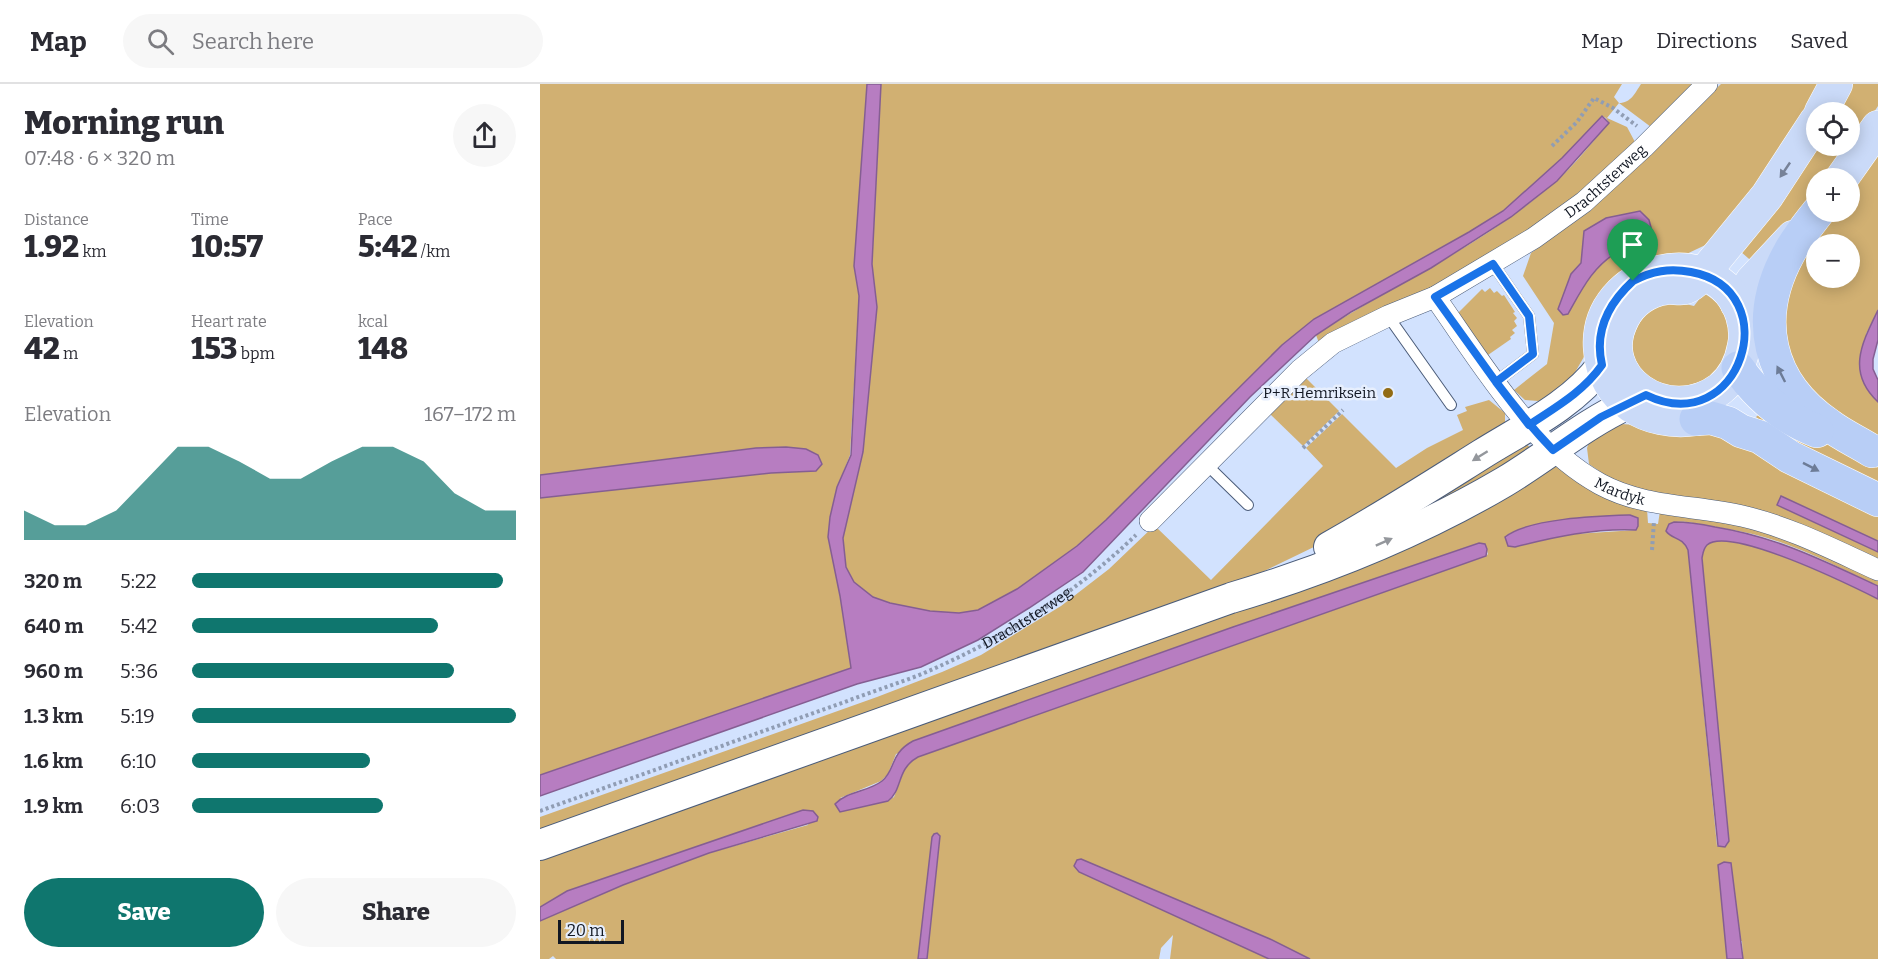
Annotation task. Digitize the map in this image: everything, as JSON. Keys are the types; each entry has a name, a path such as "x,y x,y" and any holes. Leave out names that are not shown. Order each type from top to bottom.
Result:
{"highway":[{"path":"1811,222 1789,252 1771,294 1768,326 1773,352 1783,380 1804,405 1828,425 1875,452"},
{"path":"1737,368 1754,390 1782,413 1806,426 1875,452"},
{"path":"1698,410 1715,401 1738,411 1751,421 1760,437 1790,457 1878,500"}],"main road":[{"path":"1826,102 1836,84"},
{"path":"1849,168 1878,127"},
{"path":"1637,400 1634,386 1621,367 1617,348 1617,336 1622,318 1628,309 1645,295 1667,288 1685,288 1702,274 1767,195 1806,136"},
{"path":"1737,304 1752,281 1808,222"},
{"path":"540,845 1231,598 1293,579 1431,521 1505,481 1601,417 1637,400 1656,400 1698,410 1726,384 1737,368 1745,342 1743,320 1737,304 1722,286 1702,274 1678,270 1657,272 1633,281 1622,291 1607,312 1600,332 1602,365 1610,383 1637,400"},
{"path":"1231,598 1356,532 1529,425 1578,392 1602,365"}],"street":[{"name":"Drachtsterweg","path":"1435,297 1534,238 1584,202 1707,84"},
{"path":"1150,520 1300,370 1333,343 1388,316 1435,297"},
{"name":"Mardyk","path":"1435,297 1529,425 1553,450 1589,477 1619,493 1655,502 1740,515 1768,522 1878,570"}],"lane":[{"path":"1493,264 1529,316 1533,354 1496,382"},
{"path":"1388,316 1451,405"},
{"path":"1206,464 1248,505"}],"path":[{"path":"1552,146 1577,122 1594,98 1634,123 1651,140"},
{"path":"1303,448 1343,410"},
{"name":"Drachtsterweg","path":"540,811 906,679 981,647 1035,616 1059,599 1118,552 1150,520"},
{"path":"1652,550 1654,525"}],"shaded area":[{"path":"540,84 867,84 854,266 859,296 850,455 837,488 828,537 851,668 540,775 540,498 771,473 816,471 786,447 756,448 540,475"},
{"path":"867,84 881,84 872,264 877,307 863,452 843,538 846,567 854,582 873,597 930,611 959,613 978,610 1017,589 1077,546 1282,345 1314,319 1503,211 1562,158 1602,116 1609,123 1557,181 1511,217 1431,268 1351,312 1316,335 1250,397 1083,572 1029,608 978,640 921,667 857,684 540,796 540,775 851,668 828,537 837,487 851,455 859,296 854,266"},
{"path":"881,84 1622,84 1614,97 1619,103 1607,118 1627,127 1635,142 1581,195 1530,234 1442,282 1319,343 1316,335 1470,244 1529,204 1570,167 1609,123 1602,116 1562,158 1503,211 1314,319 1282,345 1077,546 1017,589 978,610 959,613 930,611 873,597 854,582 846,567 843,538 863,452 877,307 872,264"},
{"path":"1641,84 1696,84 1651,127 1619,103 1630,99"},
{"path":"1721,84 1822,84 1812,102 1806,102 1806,112 1791,139 1716,240 1678,258 1585,355 1570,381 1550,398 1538,401 1525,400 1514,390 1547,364 1554,323 1523,276 1531,253 1591,209","holes":["1584,231 1643,240 1619,251 1596,267 1585,284 1558,310 1571,274 1581,263"]},
{"path":"1850,84 1878,84 1878,106 1860,133 1860,102 1840,102"},
{"path":"1878,149 1878,310 1866,334 1866,388 1878,402 1878,439 1849,425 1788,374 1784,283 1806,252 1806,288 1860,288 1860,234 1819,234 1827,222 1860,222 1860,176"},
{"path":"1809,156 1845,156 1836,168 1806,168 1806,206 1756,265 1740,251"},
{"path":"1640,211 1649,220 1652,231 1602,264 1589,279 1568,314 1563,315 1558,309 1571,274 1581,263 1584,231 1606,218"},
{"path":"1490,288 1494,293 1497,291 1502,296 1504,295 1515,312 1513,313 1517,318 1514,321 1517,326 1512,330 1515,333 1510,337 1511,339 1488,355 1458,313 1482,289 1485,292"},
{"path":"1704,293 1715,301 1726,320 1729,337 1723,361 1709,378 1687,386 1669,386 1653,380 1640,368 1633,353 1633,339 1639,324 1644,316 1658,306 1666,303 1684,303 1694,306"},
{"path":"1878,310 1878,340 1873,369 1878,380 1878,402 1862,380 1860,357"},
{"path":"1303,375 1339,411 1303,446 1268,412"},
{"path":"1489,400 1505,413 1505,427 1318,545 1248,579 540,833 540,817 877,697 981,655 1061,606 1109,569 1153,527 1156,527 1211,580 1323,466 1306,448 1342,414 1396,468 1427,448 1463,430 1457,415 1467,411 1465,407"},
{"path":"1765,409 1795,429 1878,467 1878,487 1782,438 1756,417"},
{"path":"1621,424 1709,430 1878,512 1878,541 1781,496 1777,505 1878,552 1878,563 1621,486 1589,464 1587,448 1590,440"},
{"path":"1525,442 1532,450 1532,454 1352,544"},
{"path":"756,448 806,449 818,455 822,464 816,471 771,473 540,498 540,475"},
{"path":"1553,463 1647,509 1648,523 1658,524 1660,511 1739,520 1878,574 1878,586 1793,547 1744,532 1684,522 1669,524 1666,531 1683,542 1688,550 1717,846 1720,847 1727,845 1729,840 1702,558 1707,545 1720,541 1739,543 1764,550 1818,571 1878,599 1878,959 1743,959 1742,941 1726,941 1727,959 1310,959 1270,939 1173,914 1269,959 1170,959 1173,935 1161,948 1159,959 927,959 940,836 934,834 918,959 556,959 553,956 549,959 540,959 540,921 623,885 709,853 808,825 813,811 803,810 567,891 540,907 540,856","holes":["1607,516 1635,516 1636,530 1560,535 1515,547 1509,534 1557,522","1479,543 1485,544 1488,554 1486,556 918,757 907,763 894,797 888,801 840,798 881,781 888,774 896,754 1233,627"]},
{"path":"1781,496 1878,541 1878,552 1777,505"},
{"path":"1630,515 1638,518 1636,530 1605,530 1575,534 1515,547 1508,546 1505,537 1530,526 1547,522 1583,517"},
{"path":"1674,522 1738,531 1779,543 1878,586 1878,599 1818,571 1764,550 1739,543 1720,541 1707,545 1705,548 1702,558 1729,841 1725,847 1718,846 1688,550 1683,542 1666,531 1669,524"},
{"path":"1479,543 1485,544 1486,556 918,757 906,767 896,791 888,801 840,812 835,804 845,796 882,781 896,756 913,741 1233,627"},
{"path":"803,810 813,811 818,817 817,821 709,853 623,885 540,921 540,907 567,891"},
{"path":"937,833 940,836 927,959 918,959 932,837"},
{"path":"1081,859 1270,939 1310,959 1269,959 1079,872 1074,866 1077,860"},
{"path":"1724,862 1731,863 1743,959 1727,959 1718,865"}],"place":[{"name":"P+R Hemriksein","path":"1388,393"}],"route":[{"path":"1633,281 1614,300 1603,322 1600,332 1602,365 1578,392 1529,425 1496,382 1435,297 1493,264 1529,316 1533,354 1496,382 1524,418 1529,425 1553,450 1601,417 1646,395 1666,403 1688,404 1700,400 1726,384 1737,368 1742,357 1745,330 1737,304 1722,286 1702,274 1678,270 1646,274 1633,281"}]}
